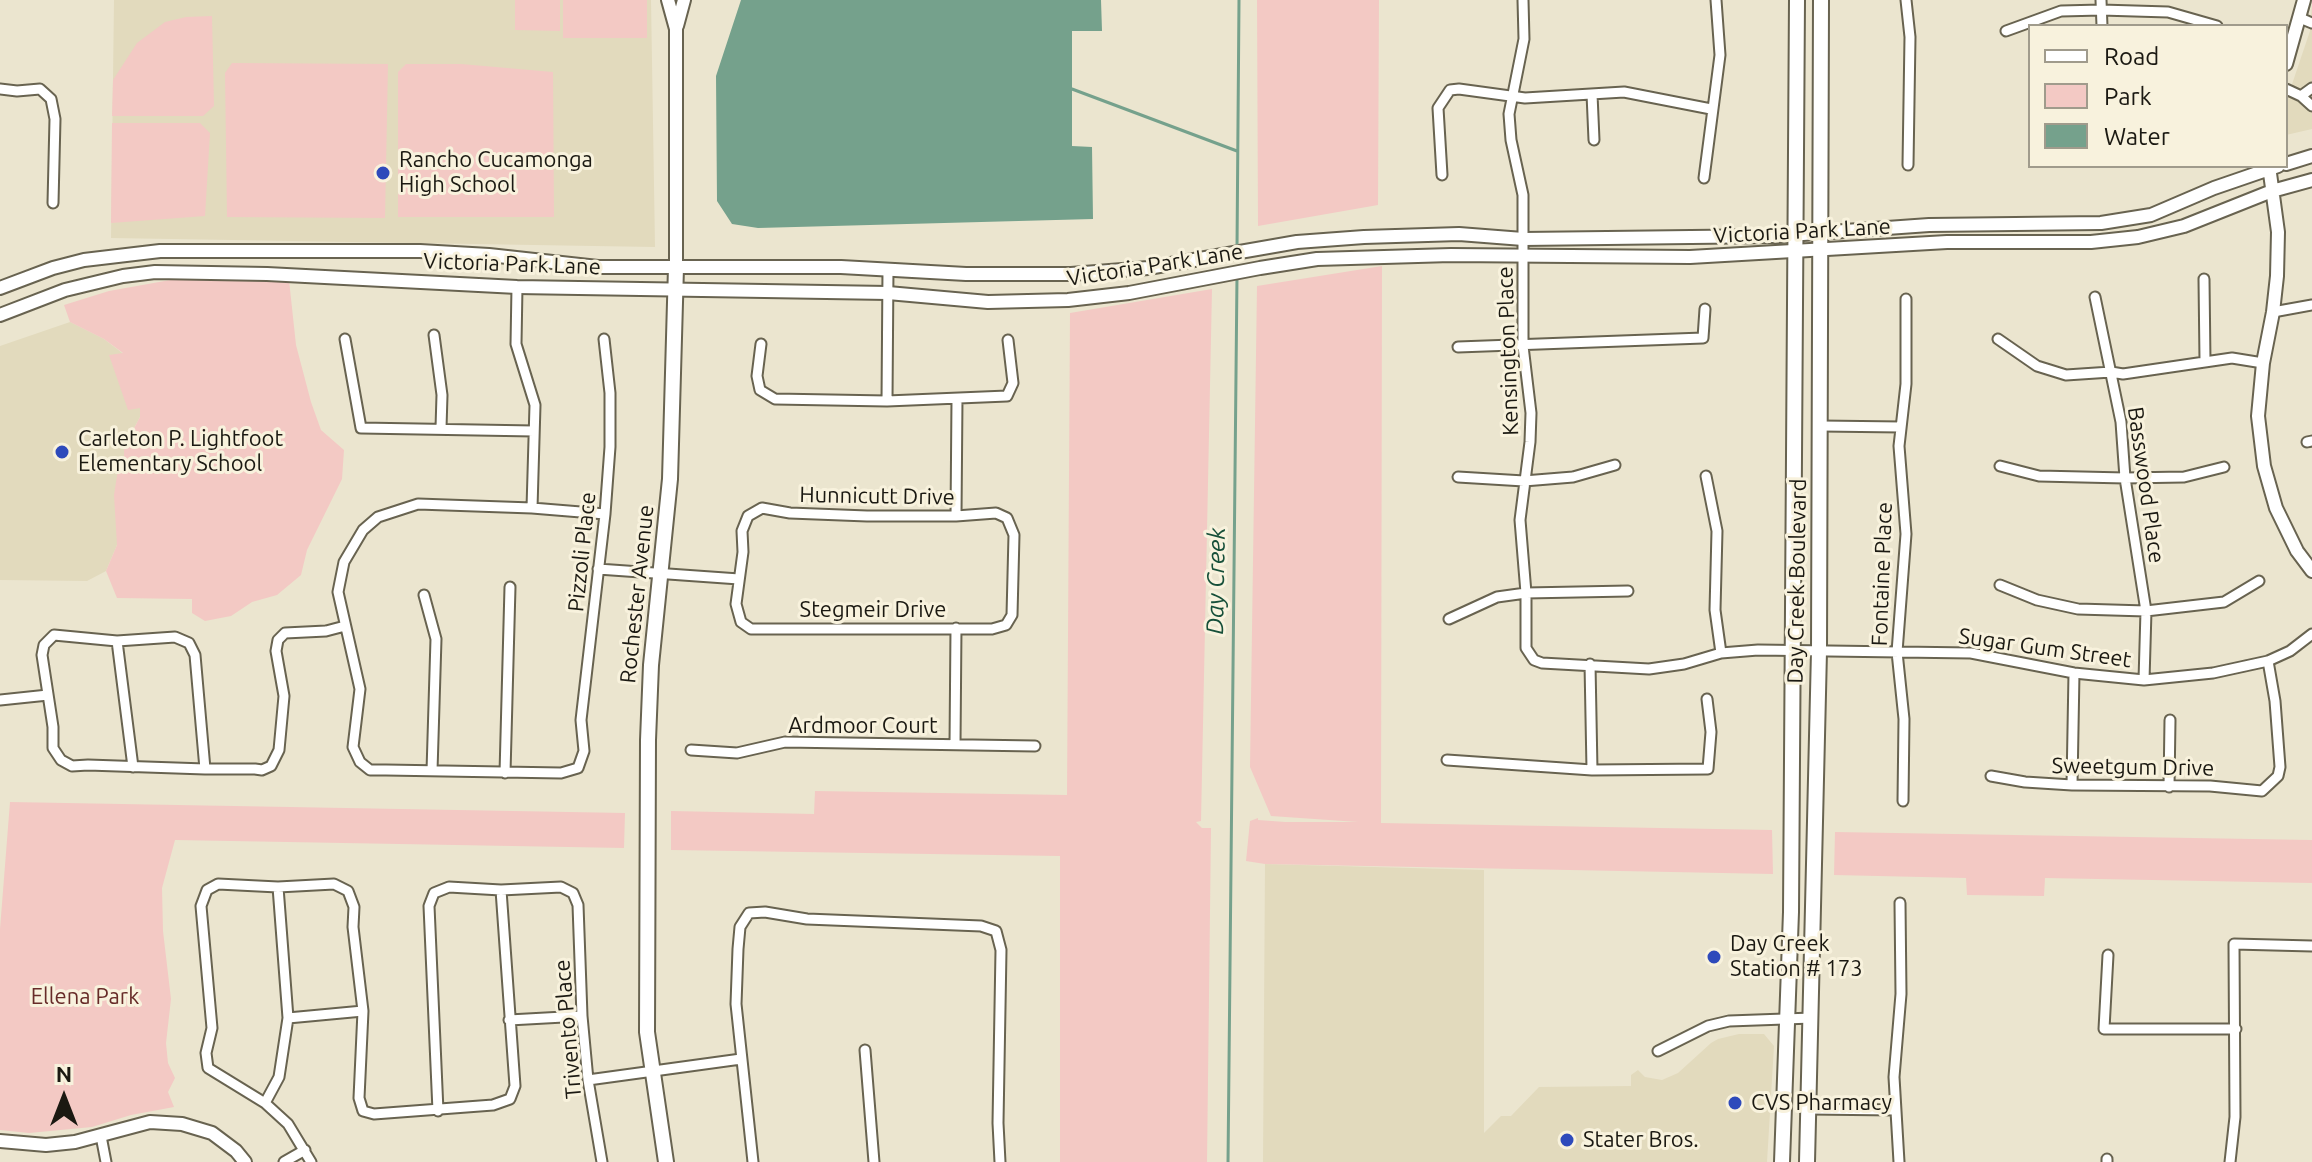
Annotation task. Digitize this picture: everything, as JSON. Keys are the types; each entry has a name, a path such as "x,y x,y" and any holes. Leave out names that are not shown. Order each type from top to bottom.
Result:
{"main road":[{"name":"Day Creek Boulevard","path":"1782,1162 1789,1018 1794,651 1797,0"},
{"name":"Day Creek Boulevard","path":"1807,1162 1819,651 1821,0"},
{"name":"Rochester Avenue","path":"666,1162 647,1032 648,728 670,479 676,267"}],"street":[{"name":"Rochester Avenue","path":"668,0 676,29"},
{"name":"Rochester Avenue","path":"676,267 676,29 684,0"},
{"name":"Kensington Place","path":"1523,0 1524,39 1510,127 1521,178 1523,346 1531,413 1520,520 1526,593 1525,640 1529,655"},
{"path":"1704,178 1720,55 1716,0"},
{"path":"1906,0 1910,37 1908,165"},
{"path":"2289,45 2306,21 2304,0"},
{"path":"2006,31 2061,11 2101,5 2168,12 2210,24"},
{"path":"2301,96 2312,88"},
{"path":"0,89 40,89 51,99 55,119 53,203"},
{"path":"1442,175 1438,108 1450,90 1513,97 1624,92 1711,109"},
{"path":"2288,90 2312,106"},
{"path":"1592,94 1594,140"},
{"path":"2288,163 2312,156"},
{"name":"Victoria Park Lane","path":"0,288 84,260 160,251 420,251 598,267 810,266 998,274 1096,273 1349,237 1459,234 1523,239 1795,235 1929,225 2101,223 2138,218 2269,168"},
{"path":"2272,168 2278,232 2273,312 2263,363 2258,416 2264,466 2276,508 2297,551 2312,571"},
{"name":"Victoria Park Lane","path":"0,315 65,290 155,272 254,273 517,287 888,293 988,302 1068,300 1129,293 1317,259 1690,257 1947,242 2091,242 2138,237 2184,226 2272,191 2312,180"},
{"path":"887,401 888,269"},
{"path":"2204,279 2205,361"},
{"path":"517,287 516,344 535,405 532,508"},
{"name":"Basswood Place","path":"2095,297 2121,422 2125,478 2146,611 2144,680"},
{"name":"Fontaine Place","path":"1903,801 1904,719 1897,652 1906,534 1899,470 1906,384 1906,299"},
{"path":"2273,312 2312,305"},
{"path":"1458,347 1703,338 1705,309"},
{"path":"434,335 442,395 441,428"},
{"path":"345,339 361,428 534,431"},
{"name":"Pizzoli Place","path":"505,773 561,773 578,768 584,751 581,720 610,447 610,393 604,339"},
{"path":"1998,339 2037,366 2066,375 2123,374 2232,358 2263,363"},
{"path":"761,344 757,376 760,390 775,399 887,401 1007,396 1013,383 1008,340"},
{"path":"956,516 957,399"},
{"path":"1821,426 1901,427"},
{"path":"1458,477 1524,481 1573,477 1615,465"},
{"path":"2000,466 2039,476 2125,478 2184,477 2224,467"},
{"path":"1706,476 1717,531 1715,610 1721,653"},
{"path":"510,587 505,773 370,770 360,762 353,747 360,689 338,592 344,562 363,530 378,517 418,504 605,514"},
{"name":"Hunnicutt Drive","path":"739,579 742,531 748,516 762,508 790,513 867,516 996,513 1007,518 1014,535 1012,615 1006,625"},
{"path":"598,569 739,579"},
{"name":"Stegmeir Drive","path":"739,579 736,604 741,622 751,629 992,629 1006,625"},
{"path":"2000,585 2037,600 2078,609 2146,611 2224,602 2259,581"},
{"path":"1449,619 1497,597 1526,593 1628,591"},
{"path":"424,595 436,639 432,771"},
{"path":"205,769 195,655 189,643 175,637 117,641 54,635 44,645 42,655 53,748 61,760 72,766 205,769 238,768 262,770 277,759 284,696 276,651 278,640 285,633 326,631 345,626"},
{"path":"955,744 956,628"},
{"name":"Sugar Gum Street","path":"1529,655 1542,663 1649,669 1684,664 1721,653 1758,650 1971,653 2074,673 2144,680 2213,673 2268,661 2290,651 2312,634"},
{"path":"117,641 133,767"},
{"name":"Sweetgum Drive","path":"1991,776 2072,785 2221,787 2262,791 2278,776 2280,767 2275,701 2268,661"},
{"path":"1590,664 1592,770"},
{"path":"2072,785 2074,673"},
{"path":"0,700 48,695"},
{"path":"1447,760 1592,770 1708,769 1711,732 1707,699"},
{"path":"2169,787 2170,720"},
{"name":"Ardmoor Court","path":"691,750 737,753 785,742 1035,746"},
{"path":"311,1162 288,1124 265,1103 208,1068 206,1053 212,1028 201,906 207,890 218,884 278,887 334,884 348,891 354,907 353,927 363,1011 359,1098 363,1111 374,1114 438,1111 493,1105 510,1099 515,1086 501,890 449,887 434,893 429,906 438,1111"},
{"path":"265,1103 279,1077 288,1018 278,887"},
{"name":"Trivento Place","path":"501,890 561,887 573,893 578,905 582,1016 588,1080 602,1162"},
{"path":"1899,1162 1895,1063 1901,983 1900,903"},
{"path":"753,1162 736,1004 738,949 740,927 749,913 765,912 807,919 981,926 996,931 1001,950 1000,1162"},
{"path":"2230,1162 2235,1117 2234,944 2312,946"},
{"path":"2108,955 2104,1029 2236,1029"},
{"path":"288,1018 363,1011"},
{"path":"509,1020 582,1016"},
{"path":"1658,1051 1716,1024 1740,1019 1812,1018"},
{"path":"865,1050 874,1162"},
{"path":"588,1080 741,1059"},
{"path":"1809,1109 1895,1110"},
{"path":"0,1141 46,1145 101,1136 150,1122 182,1124 212,1133 245,1162"},
{"path":"101,1136 106,1162"},
{"path":"284,1162 305,1150"}],"shaded area":[{"name":"Rancho Cucamonga High School","path":"114,0 651,0 655,247 111,238"},
{"path":"2312,5 2312,129 2288,135 2288,96 2310,31"},
{"name":"Carleton P. Lightfoot Elementary School","path":"70,322 104,339 127,358 140,395 140,417 124,447 124,464 119,463 117,545 106,571 87,581 0,580 0,346"},
{"path":"1265,864 1484,870 1484,1133 1501,1116 1511,1116 1539,1087 1631,1086 1631,1075 1638,1070 1645,1077 1662,1080 1678,1073 1718,1039 1739,1034 1764,1034 1774,1046 1767,1162 1263,1162"}],"green space":[{"path":"515,0 560,0 560,31 515,30"},
{"path":"563,0 647,0 647,38 563,38"},
{"path":"1257,0 1379,0 1378,205 1258,226"},
{"path":"212,16 214,106 203,116 112,116 113,80 137,43 165,22"},
{"path":"232,63 388,64 385,218 227,217 225,73"},
{"path":"406,64 461,64 553,72 554,217 398,217 398,72"},
{"path":"112,123 200,123 210,133 205,216 111,223"},
{"path":"1382,266 1381,823 1772,830 1773,874 1265,864 1246,861 1250,821 1258,818 1285,822 1358,822 1271,816 1250,767 1257,286"},
{"path":"187,277 289,280 296,345 311,402 321,430 344,450 342,479 307,550 301,575 277,595 252,602 231,616 205,621 192,613 192,599 117,598 106,571 117,545 114,495 119,463 124,463 124,447 140,417 140,408 128,410 109,355 123,353 104,339 70,322 64,305 109,291"},
{"path":"1212,289 1201,821 1196,822 1202,828 1211,828 1207,1162 1060,1162 1060,856 671,850 671,811 814,814 815,791 1067,795 1070,313"},
{"name":"Ellena Park","path":"10,802 625,813 624,848 175,840 162,888 163,931 171,999 166,1043 168,1063 175,1078 168,1092 174,1107 131,1115 92,1127 29,1133 0,1130 0,929"},
{"path":"1835,832 2312,840 2312,883 2045,878 2044,896 1967,895 1966,878 1834,875"}],"water":[{"path":"741,0 1101,0 1102,31 1072,31 1072,146 1092,147 1093,219 758,228 732,224 717,201 716,76"}],"waterway":[{"name":"Day Creek","path":"1237,248 1239,0"},
{"path":"1072,89 1237,151"},
{"name":"Day Creek","path":"1228,1162 1237,276"}],"place":[{"name":"Rancho Cucamonga High School","path":"383,173"},
{"name":"Carleton P. Lightfoot Elementary School","path":"62,452"},
{"name":"Day Creek Station # 173","path":"1714,957"},
{"name":"CVS Pharmacy","path":"1735,1103"},
{"name":"Stater Bros.","path":"1567,1140"}]}
